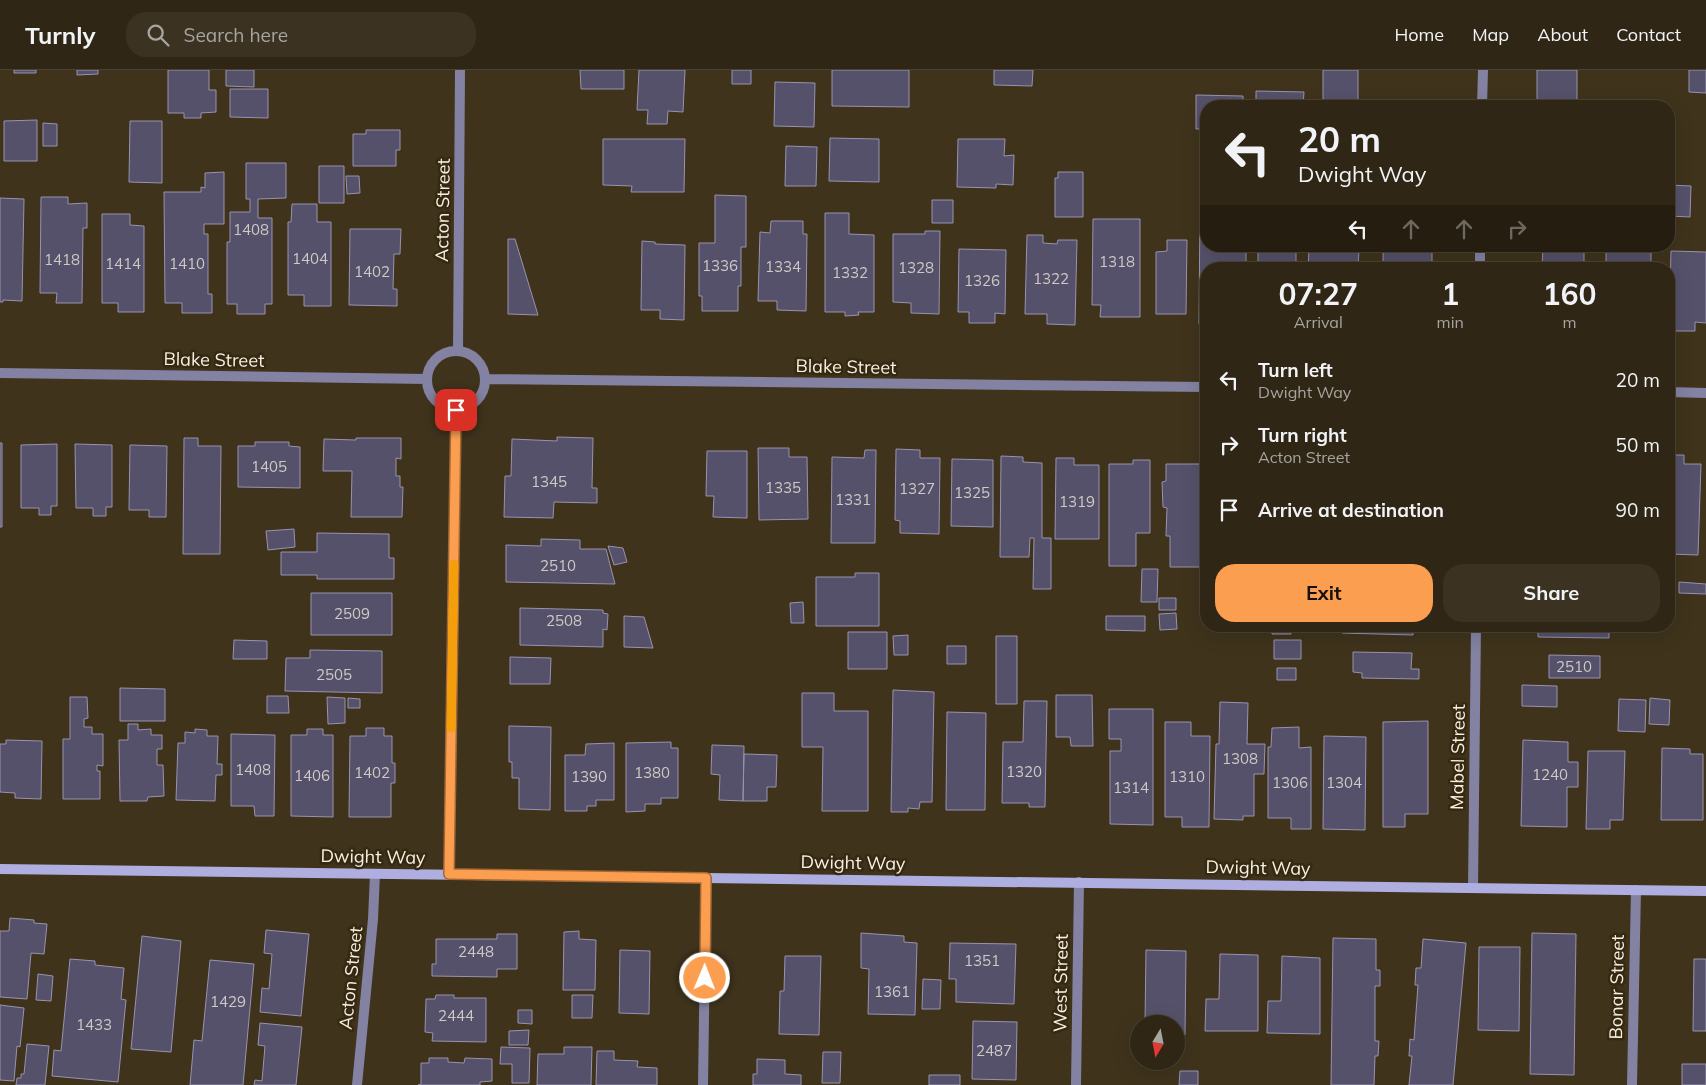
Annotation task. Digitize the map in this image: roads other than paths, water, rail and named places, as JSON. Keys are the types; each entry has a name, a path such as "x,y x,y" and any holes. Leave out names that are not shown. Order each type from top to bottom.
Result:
{"street":[{"name":"Acton Street","path":"458,351 460,70"},
{"path":"1482,100 1483,70"},
{"path":"458,351 467,353 480,363 486,380 485,389 473,405 456,410 447,408 434,400 427,386 427,379 430,367 437,358 447,352 458,351"},
{"name":"Blake Street","path":"0,373 427,379"},
{"name":"Blake Street","path":"486,380 1200,387"},
{"path":"1675,392 1706,393"},
{"path":"449,874 456,410"},
{"name":"Mabel Street","path":"1474,887 1476,632"},
{"name":"Dwight Way","path":"0,869 1706,890"},
{"name":"Acton Street","path":"357,1085 376,874"},
{"path":"703,1085 706,878"},
{"name":"West Street","path":"1076,1085 1079,882"},
{"name":"Bonar Street","path":"1632,1085 1636,890"}]}
